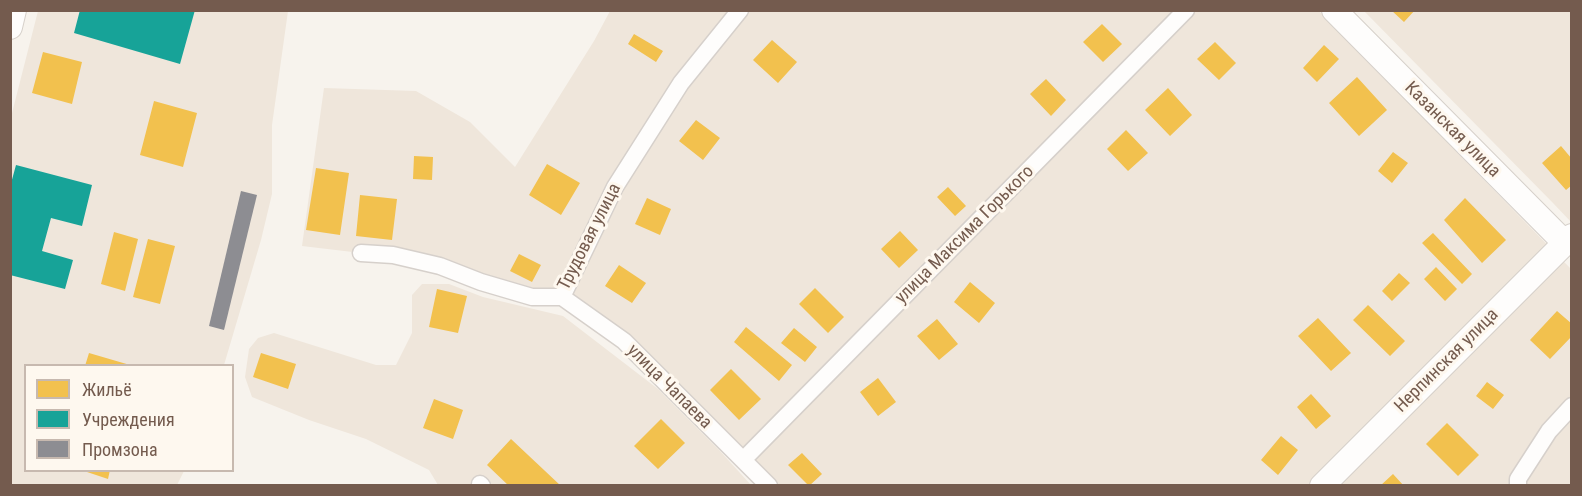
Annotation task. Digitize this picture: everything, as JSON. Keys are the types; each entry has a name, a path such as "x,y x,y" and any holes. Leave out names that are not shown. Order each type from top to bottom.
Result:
{"main road":[{"path":"10,27 14,10"},
{"name":"Казанская улица","path":"1334,10 1569,242"},
{"name":"Нерпинская улица","path":"1322,486 1569,242"}],"street":[{"name":"Трудовая улица","path":"360,253 393,255 440,266 481,282 532,297 562,297 615,187 681,83 740,10"},
{"name":"улица Максима Горького","path":"743,460 1186,10"},
{"name":"улица Чапаева","path":"562,297 624,341 769,486"},
{"path":"1518,486 1518,479 1549,431 1572,406"}],"shaded area":[{"path":"38,11 288,11 272,125 272,194 261,240 224,364 24,364 24,472 184,472 177,485 11,486 11,117"},
{"path":"610,11 1319,11 1571,269 1571,485 769,485 624,341 562,297 361,253 302,246 324,88 416,91 470,122 515,167 594,41"},
{"path":"1364,11 1571,11 1571,222 1553,203"},
{"path":"422,284 449,284 483,297 563,316 658,389 751,485 438,485 429,470 366,439 309,420 252,397 245,377 249,349 258,338 274,333 376,365 396,365 412,333 412,295"}],"building: Жильё":[{"path":"1391,10 1415,10 1404,22"},
{"path":"1102,24 1122,44 1103,62 1083,42"},
{"path":"634,34 663,51 656,62 628,44"},
{"path":"772,40 797,62 778,83 753,60"},
{"path":"1215,42 1236,63 1219,80 1197,59"},
{"path":"1324,45 1339,59 1317,82 1303,68"},
{"path":"43,52 82,62 72,104 32,93"},
{"path":"1357,77 1387,110 1359,136 1329,103"},
{"path":"1046,79 1066,100 1051,116 1030,94"},
{"path":"1168,88 1192,115 1170,136 1145,110"},
{"path":"154,101 197,113 183,167 140,155"},
{"path":"696,120 720,138 703,160 679,141"},
{"path":"1126,130 1148,153 1128,171 1107,149"},
{"path":"1561,146 1572,159 1572,185 1566,190 1542,163"},
{"path":"1393,152 1408,163 1392,183 1378,171"},
{"path":"414,156 433,157 432,180 413,179"},
{"path":"547,164 580,183 561,215 529,195"},
{"path":"316,168 349,173 340,235 306,230"},
{"path":"948,187 966,206 955,216 937,197"},
{"path":"360,195 397,199 392,240 356,236"},
{"path":"647,198 671,209 660,235 635,224"},
{"path":"1465,198 1506,240 1482,263 1444,220"},
{"path":"900,231 918,250 899,268 881,249"},
{"path":"114,232 138,239 125,291 101,284"},
{"path":"1433,233 1472,274 1462,284 1422,243"},
{"path":"148,239 175,246 160,304 133,297"},
{"path":"519,254 541,265 532,282 510,271"},
{"path":"619,265 646,283 632,303 605,286"},
{"path":"1436,267 1457,289 1445,301 1424,279"},
{"path":"1399,273 1410,283 1392,301 1382,291"},
{"path":"970,282 995,303 979,323 954,302"},
{"path":"815,288 844,317 828,333 799,304"},
{"path":"437,289 467,296 458,333 429,327"},
{"path":"1368,305 1405,341 1390,356 1353,320"},
{"path":"1557,311 1572,324 1572,336 1550,359 1530,340"},
{"path":"1318,318 1351,353 1331,371 1298,336"},
{"path":"937,319 958,344 939,360 917,336"},
{"path":"746,327 792,365 779,381 734,342"},
{"path":"794,328 817,347 805,362 781,343"},
{"path":"89,353 127,364 86,364"},
{"path":"261,353 296,364 288,389 253,377"},
{"path":"731,369 761,399 739,420 710,390"},
{"path":"878,378 896,402 878,416 860,392"},
{"path":"1487,382 1504,395 1493,409 1476,396"},
{"path":"1311,394 1331,416 1316,429 1297,407"},
{"path":"434,399 463,410 453,439 423,428"},
{"path":"661,419 685,443 658,469 634,446"},
{"path":"1447,423 1479,455 1458,476 1426,444"},
{"path":"1281,436 1298,450 1278,475 1261,460"},
{"path":"511,439 561,486 509,486 487,465"},
{"path":"802,453 822,474 809,486 788,465"},
{"path":"87,472 110,472 108,479"},
{"path":"1393,474 1404,486 1380,486"}],"building: Учреждения":[{"path":"80,10 195,10 180,64 74,33"},
{"path":"16,165 92,185 82,226 51,218 42,251 73,260 65,289 10,275 10,187"}],"building: Промзона":[{"path":"241,191 257,195 224,330 209,326"}]}
